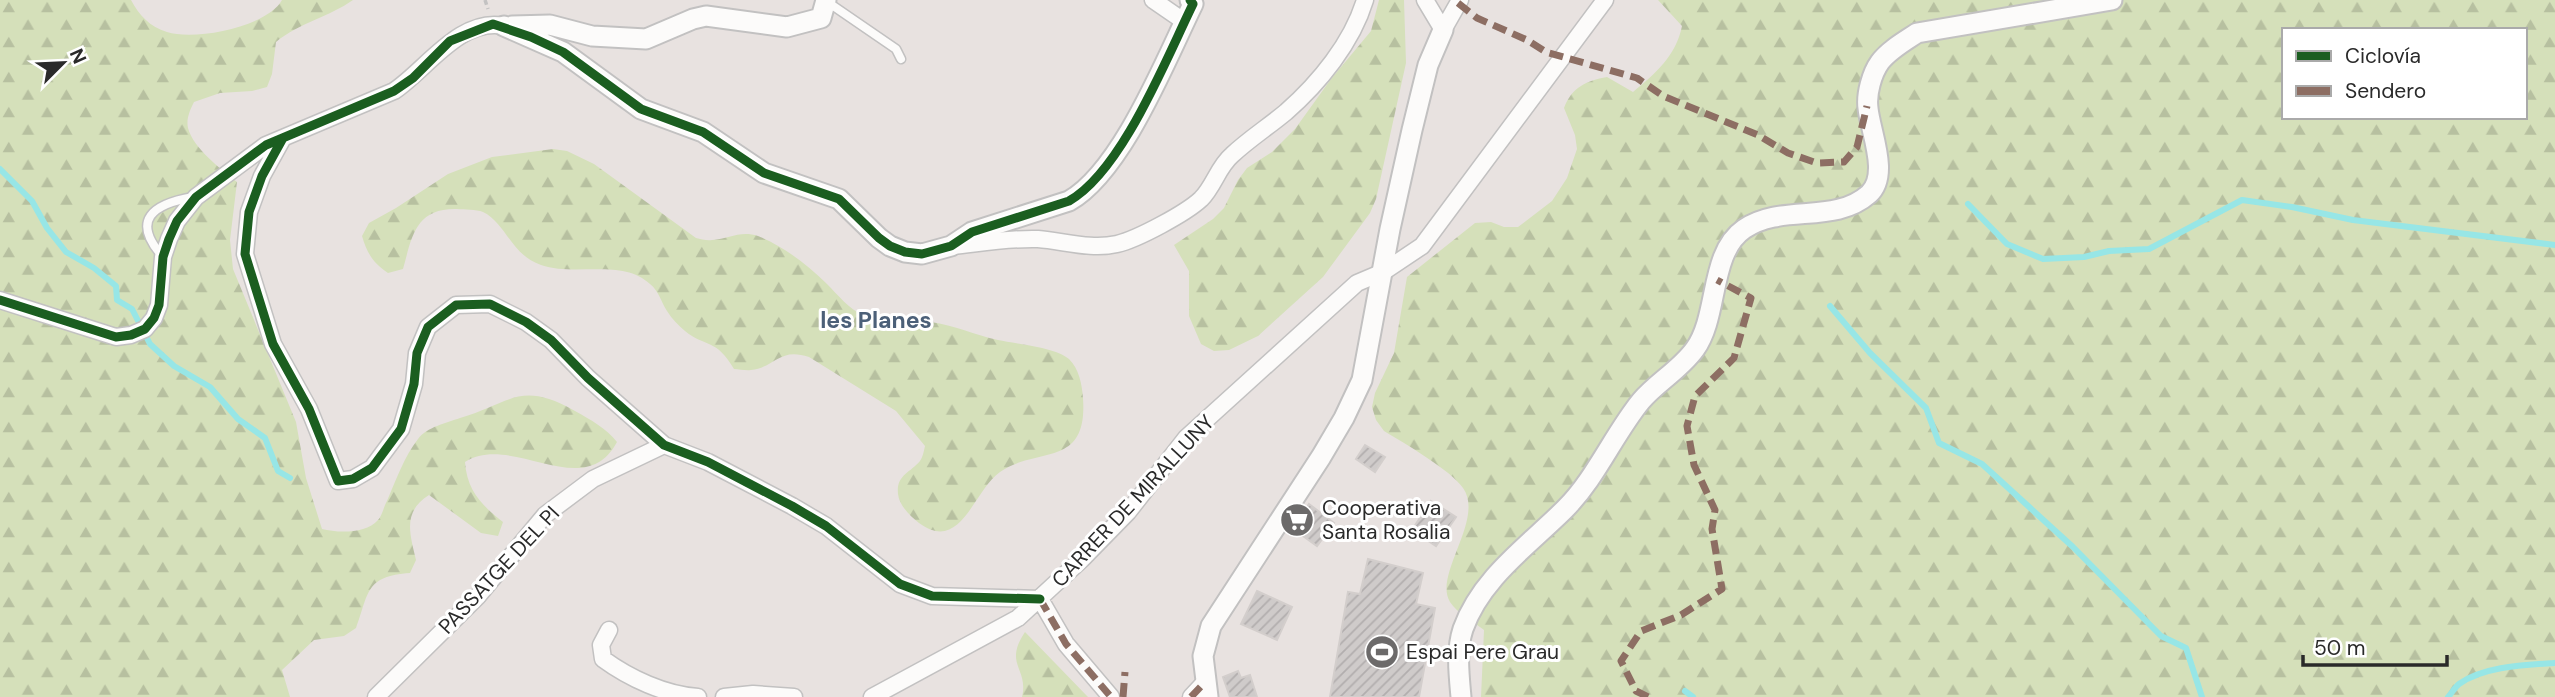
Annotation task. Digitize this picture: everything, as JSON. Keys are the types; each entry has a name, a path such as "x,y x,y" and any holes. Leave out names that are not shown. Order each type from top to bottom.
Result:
{"street":[{"path":"0,300 116,337 145,329 159,306 163,257 177,221 196,197 266,145 394,92 414,78 450,41 493,24 550,25 592,36 646,39 706,16 788,27 821,18 826,0"},
{"path":"1153,0 1185,22"},
{"path":"951,246 972,232 1069,201 1115,157 1194,4 1190,0"},
{"path":"504,26 563,52 641,109 703,132 764,173 839,199 890,246 905,252 922,254 951,246 1021,239 1097,246 1114,244 1130,240 1186,209 1201,199 1229,157 1286,111 1319,78 1348,38 1365,0"},
{"path":"1424,0 1443,30"},
{"path":"1191,697 1207,689 1203,656 1211,626 1321,457 1362,380 1378,274 1428,65 1460,0"},
{"name":"CARRER DE MIRALLUNY","path":"872,697 1018,618 1128,512 1186,438 1357,283 1378,274 1422,246 1605,0"},
{"path":"1461,697 1458,670 1463,629 1488,585 1515,555 1567,507 1643,398 1696,348 1706,325 1729,244 1743,230 1758,222 1777,216 1830,212 1851,206 1872,192 1879,172 1876,142 1867,106 1870,85 1879,62 1917,33 2112,0"},
{"path":"283,138 262,176 250,212 245,254 273,344 309,409 338,481 353,479 372,468 401,429 414,384 417,353 428,327 456,305 490,304 526,322 551,340 588,378 664,445 708,462 826,526 900,584 932,596 1040,599 1066,644 1111,697"},
{"name":"PASSATGE DEL PI","path":"377,695 478,596 545,515 593,479 664,445"},
{"path":"609,630 601,645 603,659 620,671 649,684 698,697"},
{"path":"724,697 753,694 794,697"}],"lane":[{"path":"826,0 896,49 901,59"},
{"path":"163,257 148,236 147,228 151,215 163,204 196,197"}],"green space":[{"path":"0,0 131,0 141,15 155,27 167,32 195,35 229,29 262,18 282,0 353,0 276,42 272,74 267,87 220,93 194,102 188,121 191,136 202,151 237,182 230,240 233,269 296,422 306,478 322,529 352,531 373,525 381,516 404,461 426,431 516,397 541,397 556,402 598,425 617,442 603,459 586,467 567,468 504,455 484,455 465,462 466,472 476,496 503,522 498,536 481,533 429,495 420,502 411,516 410,532 416,560 410,573 377,582 367,596 356,628 344,636 314,640 282,670 290,697 0,697"},
{"path":"1379,0 1404,0 1406,63 1376,199 1370,213 1323,277 1258,336 1229,350 1214,351 1201,344 1189,316 1189,271 1174,245 1213,219 1224,208 1247,168 1272,152 1295,129 1331,79 1371,31"},
{"path":"1658,0 2555,0 2555,697 1481,697 1484,630 1453,606 1447,591 1452,562 1468,515 1468,501 1463,488 1449,474 1384,431 1376,420 1372,407 1375,393 1394,353 1407,277 1475,223 1491,222 1504,227 1518,227 1552,201 1567,178 1577,149 1575,135 1564,108 1571,95 1586,83 1607,77 1633,92 1657,71 1670,55 1682,26"},
{"path":"553,149 567,151 594,164 696,238 710,240 752,234 777,245 803,263 848,305 863,315 880,319 940,323 989,338 1063,355 1075,367 1082,387 1082,420 1077,436 1069,446 1058,452 1015,464 1000,472 956,525 946,531 933,530 909,514 900,502 898,494 901,478 920,461 925,446 896,411 809,357 791,354 759,368 734,369 722,352 685,331 667,311 656,290 639,276 612,270 541,265 523,254 491,217 480,211 443,210 424,219 413,236 403,269 388,273 368,253 362,236 369,223 448,174 492,157"},
{"path":"1025,632 1088,697 1022,697 1022,679 1016,652"}],"building":[{"path":"1365,445 1385,457 1375,472 1356,459"},
{"path":"1431,501 1456,517 1436,546 1412,530"},
{"path":"1309,504 1334,523 1317,546 1292,528"},
{"name":"Espai Pere Grau","path":"1368,559 1423,573 1416,604 1435,608 1419,697 1330,697 1348,592 1360,594"},
{"path":"1257,591 1292,607 1277,640 1241,624"},
{"path":"1238,671 1241,678 1250,675 1257,697 1230,697 1223,677"}],"waterway":[{"path":"0,169 32,201 47,228 66,252 94,268 116,286 117,300 132,309 150,344 174,366 210,387 238,419 265,438 278,471 290,478"},
{"path":"1968,204 2007,244 2043,259 2149,249 2242,200 2353,220 2555,245"},
{"path":"1830,306 1870,353 1926,408 1939,443 1982,464 2073,547 2161,636 2186,648 2202,697"},
{"path":"2448,697 2459,684 2480,673 2505,667 2555,663"},
{"path":"1685,691 1693,697"}],"marked path":[{"path":"1458,3 1477,18 1527,40 1546,52 1637,78 1663,96 1758,135 1788,153 1817,163 1844,162 1857,147 1867,106"},
{"path":"1648,697 1636,691 1621,661 1641,631 1681,615 1722,589 1712,529 1715,510 1694,465 1687,426 1695,396 1734,358 1751,298 1717,280"},
{"path":"1040,599 1066,644 1111,697"},
{"path":"1123,697 1125,672"},
{"path":"1191,697 1205,682"}],"cycle path":[{"path":"0,300 116,337 145,329 154,318 159,305 163,257 169,239 177,221 196,197 266,145 394,91 413,78 450,41 493,24 563,52 641,109 703,132 764,173 839,199 890,246 905,252 922,254 951,246 972,232 1069,201 1088,186 1107,165 1141,112 1193,4 1190,0"},
{"path":"283,138 262,176 249,212 245,254 273,344 309,409 338,481 353,479 372,468 401,429 414,384 417,353 428,327 456,305 490,304 526,322 551,340 588,378 664,445 708,462 826,526 900,584 932,596 1040,599"}],"place":[{"name":"Cooperativa Santa Rosalia","path":"1297,520"},
{"name":"Espai Pere Grau","path":"1382,652"}],"district":[{"name":"les Planes","path":"876,320"}]}
